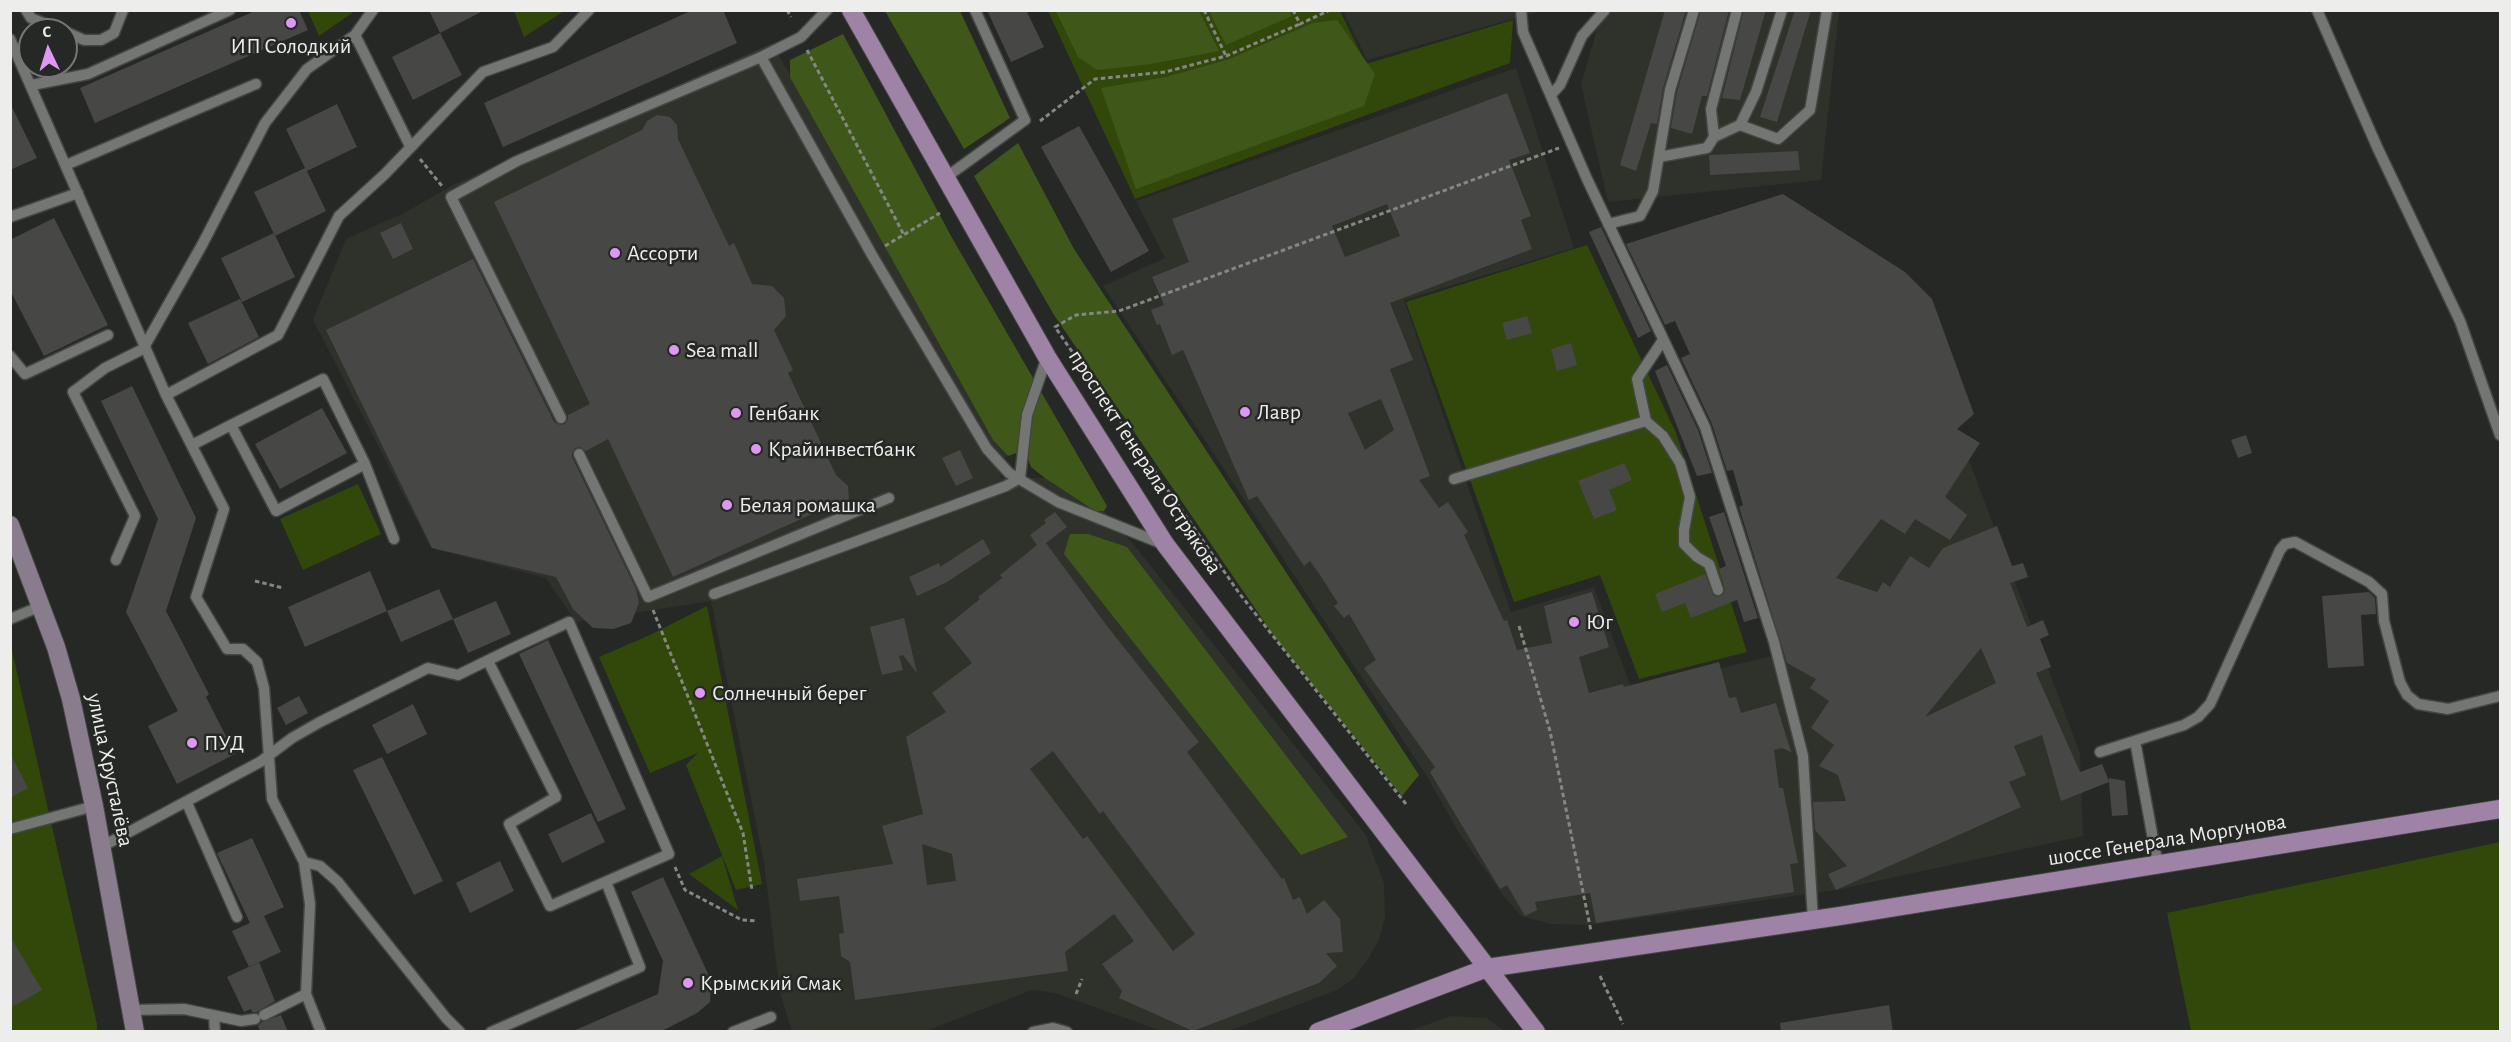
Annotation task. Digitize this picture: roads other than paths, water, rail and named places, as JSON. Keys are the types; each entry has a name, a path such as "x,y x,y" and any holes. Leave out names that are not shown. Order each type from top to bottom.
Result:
{"main road":[{"name":"проспект Генерала Острякова","path":"851,10 1047,357 1165,544 1536,1032"},
{"name":"улица Хрусталёва","path":"11,528 56,646 71,699 94,806 135,1032"},
{"name":"шоссе Генерала Моргунова","path":"1318,1032 1488,968 1840,916 2500,809"}],"lane":[{"path":"78,38 101,40 114,33 123,10"},
{"path":"32,85 88,75 230,10"},
{"path":"116,560 135,516 73,392 105,368 142,349 202,245 265,123 307,69 356,35 372,10"},
{"path":"166,395 278,335 339,216 385,174 483,72 553,47 589,10"},
{"path":"561,418 451,197 517,161 761,57 801,37 827,10"},
{"path":"945,178 1025,120 975,10"},
{"path":"1521,10 1523,32 1608,224 1705,427 1774,642 1803,756 1813,920"},
{"path":"1551,95 1560,85 1582,36 1605,10"},
{"path":"1608,224 1640,216 1653,191 1670,90 1694,10"},
{"path":"1714,138 1711,109 1737,10"},
{"path":"1659,157 1707,148 1714,138 1740,125 1756,92 1782,10"},
{"path":"1740,125 1778,139 1810,110 1827,10"},
{"path":"2317,10 2378,149 2460,321 2500,435"},
{"path":"356,35 410,146"},
{"path":"10,39 166,395 224,509 196,597 226,649 243,649 257,662 264,688 267,756 272,799 304,862 310,904 306,994 321,1032"},
{"path":"761,57 872,255 987,449 1009,473 1058,502 1165,544"},
{"path":"66,165 256,84"},
{"path":"10,217 78,193"},
{"path":"10,356 25,374 108,336"},
{"path":"1663,340 1637,379 1646,421 1663,436 1680,463 1690,496 1684,544 1697,557 1709,564 1718,590"},
{"path":"1020,478 1027,415 1047,357"},
{"path":"192,445 323,379 365,464 394,539"},
{"path":"1454,479 1646,421"},
{"path":"231,425 276,511 365,464"},
{"path":"579,454 648,597 889,498"},
{"path":"714,594 1006,486 1020,478"},
{"path":"2100,752 2184,725 2198,717 2210,704 2280,550 2285,544 2295,542 2369,582 2382,594 2384,621 2400,682 2407,695 2418,704 2448,709 2500,696"},
{"path":"10,619 41,606"},
{"path":"101,847 187,803 267,756 292,738 428,668 458,675 569,622 669,854 550,906 509,824 556,797 488,661"},
{"path":"2135,741 2158,866"},
{"path":"187,803 237,917"},
{"path":"10,829 94,806"},
{"path":"304,862 320,866 338,882 446,1018 460,1032"},
{"path":"491,1032 640,968 606,882"},
{"path":"131,1010 184,1009 241,1021 259,1017 306,994"},
{"path":"214,1016 215,1032"},
{"path":"733,1032 771,1017"},
{"path":"1033,1032 1053,1028 1067,1032"}],"place":[{"name":"ИП Солодкий","path":"291,23"},
{"name":"Ассорти","path":"615,253"},
{"name":"Sea mall","path":"674,350"},
{"name":"Лавр","path":"1245,412"},
{"name":"Генбанк","path":"736,413"},
{"name":"Крайинвестбанк","path":"756,449"},
{"name":"Белая ромашка","path":"727,505"},
{"name":"Юг","path":"1574,622"},
{"name":"Солнечный берег","path":"700,693"},
{"name":"ПУД","path":"192,743"},
{"name":"Крымский Смак","path":"688,983"}]}
